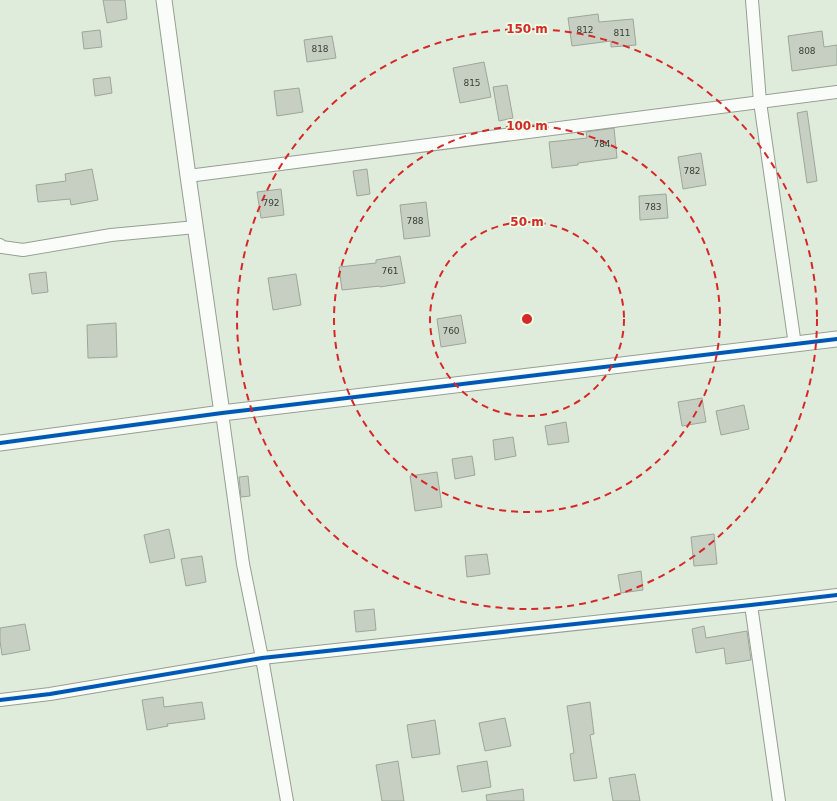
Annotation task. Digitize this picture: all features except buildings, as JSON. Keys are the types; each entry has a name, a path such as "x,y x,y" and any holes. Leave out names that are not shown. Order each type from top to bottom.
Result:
{"street":[{"path":"164,0 244,564 287,801"},
{"path":"752,0 760,102 794,345"},
{"path":"188,176 837,92"},
{"path":"0,245 2,247 23,250 111,236 196,227"},
{"path":"0,443 222,414 837,339"},
{"path":"0,700 50,694 262,658 751,606 837,595"},
{"path":"751,606 779,801"}],"cycle path":[{"path":"0,443 222,413 837,339"},
{"path":"0,700 50,694 262,658 837,595"}]}
